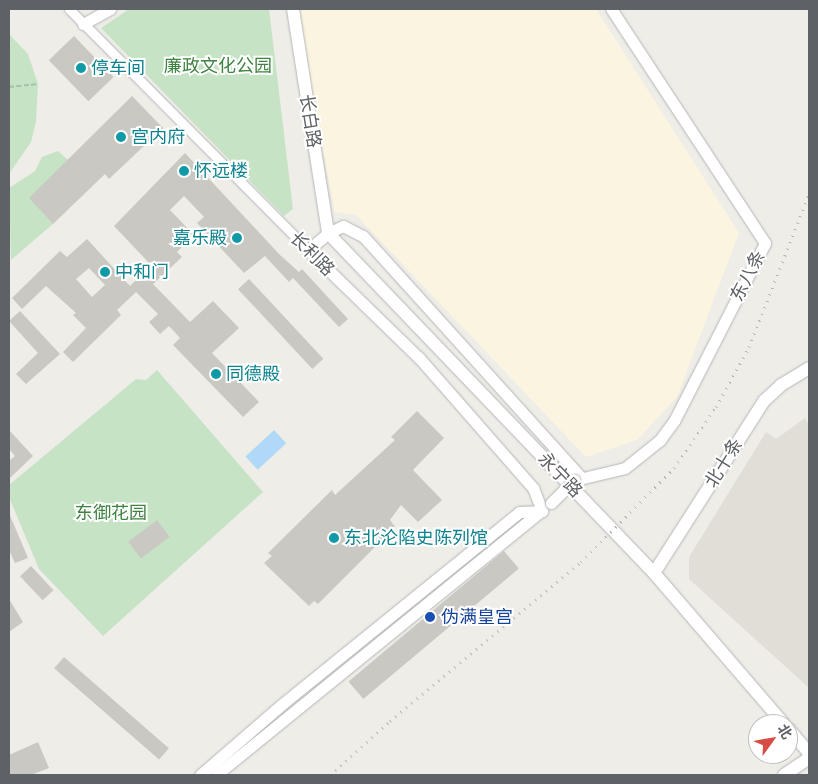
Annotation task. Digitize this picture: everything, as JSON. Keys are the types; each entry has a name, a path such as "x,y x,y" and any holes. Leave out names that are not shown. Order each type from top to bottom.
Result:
{"main road":[{"name":"长白路","path":"292,9 328,233"},
{"name":"永宁路","path":"328,233 654,573 775,714"},
{"name":"北十条","path":"654,573 764,402 781,385 809,368"},
{"path":"798,740 809,753"},
{"path":"784,775 809,758"}],"street":[{"name":"长利路","path":"68,9 308,250 419,358 533,488 542,511"},
{"path":"83,24 110,9"},
{"name":"东八条","path":"577,479 609,474 625,468 660,440 674,421 765,243 611,9"},
{"path":"216,775 542,511 577,479 363,236 344,226 328,233 308,250"},
{"path":"200,775 519,512 542,511"}],"path":[{"path":"9,87 38,84"}],"shaded area":[{"path":"295,9 596,9 739,233 677,397 637,440 586,457 356,215 335,212"},
{"path":"805,418 809,425 809,688 689,579 689,557 766,432 776,439"}],"green space":[{"name":"廉政文化公园","path":"129,9 269,9 293,209 284,216 101,28"},
{"path":"9,34 28,54 38,84 36,122 31,142 9,174"},
{"path":"58,151 68,160 53,224 11,260 9,188 35,171 42,157"},
{"name":"东御花园","path":"157,370 263,492 103,636 39,569 9,497 9,485 136,379 146,380"}],"water":[{"path":"274,430 286,443 258,470 245,457"}],"building":[{"name":"停车间","path":"74,36 114,77 88,101 49,60"},
{"path":"132,96 163,128 109,179 105,174 53,224 29,198"},
{"path":"185,153 280,255 299,272 302,269 348,319 339,327 293,278 289,282 265,256 244,273 197,223 204,217 184,196 170,210 194,235 177,252 182,257 153,284 190,322 213,301 239,328 212,353 259,402 243,417 173,345 180,338 169,326 160,334 149,322 158,314 136,292 117,310 121,315 73,362 63,352 86,328 73,315 76,313 46,286 22,309 12,298 60,251 67,257 87,239 130,286 151,265 114,226","holes":["89,268 105,285 92,297 76,279"]},
{"path":"249,279 323,359 312,369 238,289"},
{"path":"20,311 60,354 26,384 16,374 38,353 9,321"},
{"name":"东北沦陷史陈列馆","path":"417,411 444,438 413,470 442,500 418,522 401,505 390,520 395,527 318,604 314,601 309,606 264,563 272,556 268,553 332,490 335,495 395,440 391,437"},
{"path":"9,430 33,456 9,479 9,461 15,456 9,449"},
{"path":"9,513 28,558 15,563 9,550"},
{"path":"157,520 170,537 141,558 128,542"},
{"path":"504,551 519,569 363,699 348,681"},
{"path":"31,566 54,590 43,600 20,576"},
{"path":"9,599 23,622 9,632"},
{"path":"64,657 169,748 159,760 54,668"},
{"path":"38,742 49,768 31,775 9,775 9,755"}],"railway":[{"path":"330,775 390,721 581,562 674,468 716,407 749,347 809,194"}],"place":[{"name":"停车间","path":"81,68"},
{"name":"宫内府","path":"121,137"},
{"name":"怀远楼","path":"184,171"},
{"name":"嘉乐殿","path":"237,238"},
{"name":"中和门","path":"105,272"},
{"name":"同德殿","path":"216,374"},
{"name":"东北沦陷史陈列馆","path":"334,538"},
{"name":"伪满皇宫","path":"430,617"}]}
